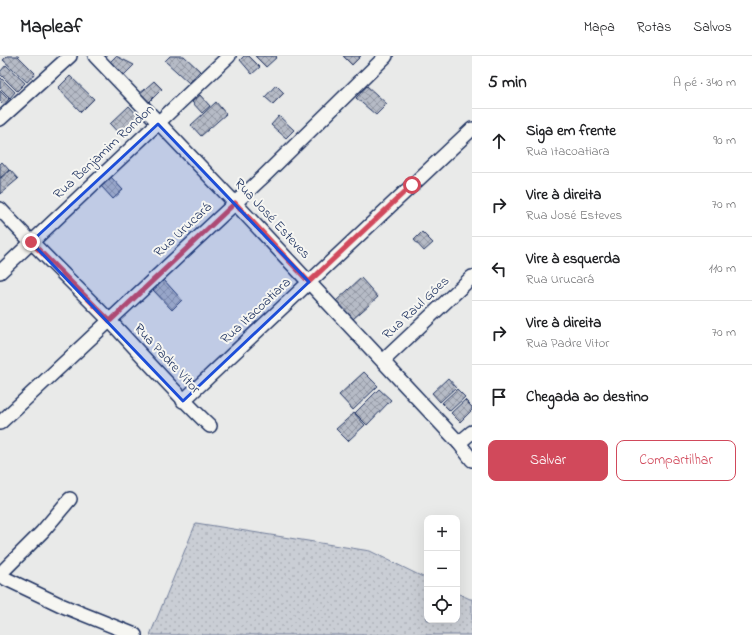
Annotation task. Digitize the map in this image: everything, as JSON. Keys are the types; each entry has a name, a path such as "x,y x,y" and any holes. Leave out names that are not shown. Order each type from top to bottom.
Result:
{"street":[{"path":"0,119 70,56"},
{"name":"Rua José Esteves","path":"95,56 309,282 459,443 472,460"},
{"name":"Rua Benjamim Rondon","path":"0,272 229,56"},
{"name":"Rua Urucará","path":"0,422 263,177 386,56"},
{"name":"Rua Itacoatiara","path":"183,401 472,129"},
{"name":"Rua Padre Vitor","path":"0,209 110,321 183,401 210,426"},
{"name":"Rua Raul Góes","path":"383,362 472,277"},
{"path":"459,443 472,432"},
{"path":"70,499 42,532 0,575 63,606 135,635"}],"highlighted area":[{"path":"158,124 309,282 183,401 31,242"}],"shaded area":[{"path":"196,523 370,551 424,578 424,623 460,623 460,594 472,599 472,635 150,635"}],"building":[{"path":"7,56 18,56 35,73 27,82 3,60"},
{"path":"116,56 134,65 122,77 109,63"},
{"path":"170,56 184,56 200,71 189,83 165,61"},
{"path":"244,56 249,56 260,67 252,74 240,60"},
{"path":"255,56 276,56 277,57 266,67"},
{"path":"343,56 361,56 352,65"},
{"path":"6,65 25,83 17,91 0,74"},
{"path":"70,76 94,99 81,112 58,88"},
{"path":"0,77 15,92 10,98 0,88"},
{"path":"154,81 162,89 146,105 137,96"},
{"path":"276,85 284,93 273,104 265,97"},
{"path":"367,86 387,104 376,115 356,98"},
{"path":"0,90 9,99 4,105 0,101"},
{"path":"200,95 210,106 202,113 192,102"},
{"path":"216,102 226,114 201,136 191,125"},
{"path":"129,106 141,119 122,137 110,124"},
{"path":"279,116 294,130 286,138 271,125"},
{"path":"2,162 9,170 0,178 0,164"},
{"path":"10,170 18,179 0,194 0,179"},
{"path":"111,177 123,190 113,199 101,186"},
{"path":"422,232 433,243 424,251 414,240"},
{"path":"361,278 378,297 353,319 336,301"},
{"path":"164,280 182,300 172,310 153,290"},
{"path":"364,372 378,386 353,410 339,395"},
{"path":"448,378 456,387 440,402 432,393"},
{"path":"379,389 391,400 367,425 355,413"},
{"path":"457,389 465,397 450,411 442,403"},
{"path":"465,400 472,407 472,410 460,422 451,413"},
{"path":"354,413 365,425 348,441 336,429"}],"route":[{"path":"31,242 110,321 235,203 309,282 412,185"}]}
